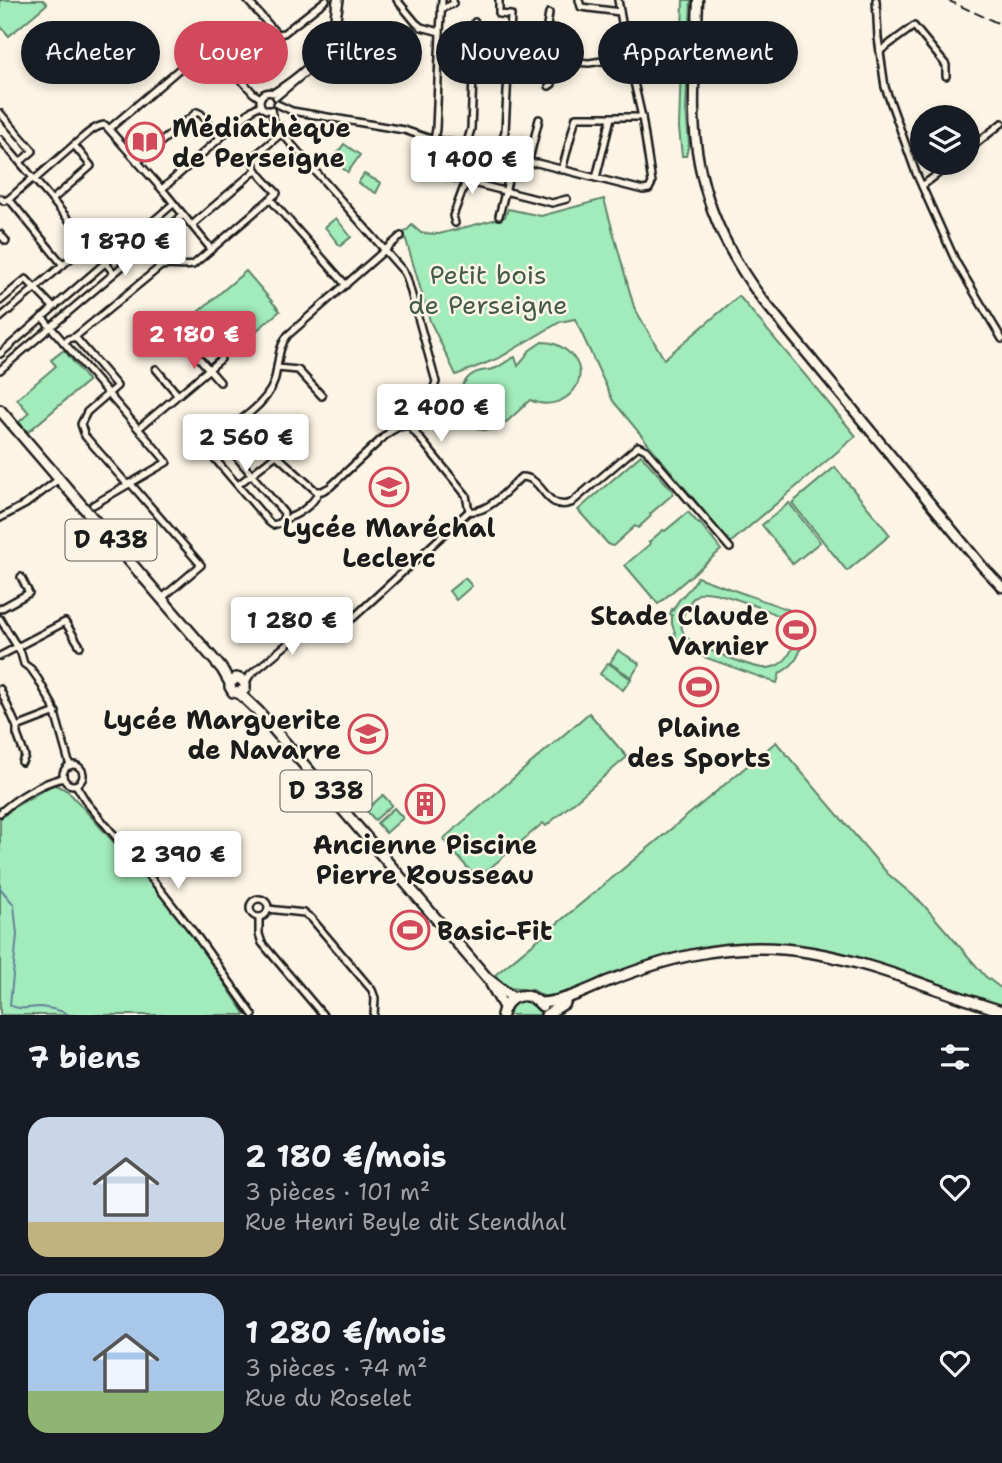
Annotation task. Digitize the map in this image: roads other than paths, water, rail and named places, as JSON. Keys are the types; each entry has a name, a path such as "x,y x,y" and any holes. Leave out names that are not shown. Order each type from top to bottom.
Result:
{"main road":[{"path":"698,0 695,136 704,186 723,239 762,299 1002,587"},
{"name":"D 438","path":"1,414 222,669 241,683"},
{"name":"D 338","path":"241,683 258,712 489,980 513,998"},
{"path":"540,1003 557,1001 652,965 691,955 740,948 765,948 813,952 857,962 1002,1011"},
{"path":"503,1011 513,998 527,996 540,1003 546,1015 572,999 667,962"},
{"name":"D 338","path":"489,980 503,1011"}],"street":[{"path":"247,0 277,34 285,33 326,0"},
{"path":"338,0 337,22 331,44 316,64 275,98 271,110 282,133 407,278 435,376 432,392 412,412 409,425"},
{"path":"397,0 421,27 436,31"},
{"path":"440,21 442,0"},
{"path":"441,9 453,4 453,0"},
{"path":"499,0 499,15 511,15 511,21"},
{"path":"579,0 581,7 620,12"},
{"path":"618,0 622,21"},
{"path":"876,0 884,87 916,173 956,261 1002,339"},
{"path":"548,21 549,13"},
{"path":"880,51 914,26 946,65 946,76"},
{"path":"109,129 205,47 214,49 266,110 271,110"},
{"path":"433,140 438,84"},
{"path":"466,146 471,129 473,84"},
{"path":"498,156 505,131 508,84"},
{"path":"548,86 552,84"},
{"path":"162,189 252,110 264,94 275,98 292,111 404,130 433,140 493,153 513,161 537,163 643,190 649,189 652,183 634,84"},
{"path":"0,113 33,151 20,162"},
{"path":"137,162 197,113 201,114 220,138"},
{"path":"562,170 576,117 642,117"},
{"path":"596,178 611,118"},
{"path":"528,164 539,120"},
{"path":"980,140 1002,123"},
{"path":"63,265 3,201 101,125 109,129 211,249"},
{"path":"64,343 75,337 161,266 192,265 277,193 256,170 252,158 282,133"},
{"path":"0,139 114,274"},
{"path":"51,200 91,166 74,145"},
{"path":"499,216 513,161"},
{"path":"192,225 256,170"},
{"path":"922,186 936,175"},
{"path":"445,176 552,203 567,199"},
{"path":"455,223 453,216 466,181"},
{"path":"270,199 346,285"},
{"path":"0,354 173,204"},
{"path":"0,370 183,215"},
{"path":"0,234 6,242"},
{"path":"282,521 284,513 218,435 236,425 269,393 282,342 288,335 401,236"},
{"path":"0,318 78,252"},
{"path":"0,301 26,279 53,307"},
{"path":"43,317 167,462 93,505"},
{"path":"75,337 117,386 87,412 81,424 85,436 201,565 161,599"},
{"path":"187,343 220,382"},
{"path":"139,428 221,359"},
{"path":"277,368 298,370 322,396"},
{"path":"156,369 178,395"},
{"path":"236,425 248,437 274,453 311,488 319,491 330,487 388,433 409,425"},
{"path":"241,683 320,617 325,615 353,618 469,511 466,495 409,425"},
{"path":"238,485 298,430"},
{"path":"204,446 273,525 292,517 316,499 319,491"},
{"path":"469,511 485,509 526,476 532,479 551,501 563,505 571,503 638,446 646,450 730,548"},
{"path":"0,518 26,504 59,479"},
{"path":"0,609 29,593 21,577"},
{"path":"0,619 18,647 24,664 38,679 56,712 70,766"},
{"path":"3,654 65,622 80,646"},
{"path":"0,689 17,727 25,756 22,762"},
{"path":"17,727 56,712"},
{"path":"70,766 75,766 82,772 81,781 76,785 68,784 63,778 65,769 70,766"},
{"path":"0,813 28,793 63,778"},
{"path":"76,785 87,803 196,935 253,1015"},
{"path":"257,899 262,899 268,909 266,915 259,917 252,914 250,905 257,899"},
{"path":"268,909 304,913 311,918 372,990 375,998 374,1015"},
{"path":"259,917 261,943 323,1015"}],"waterway":[{"path":"0,888 14,905 17,935 10,1005 21,1008 48,1008 70,1015"}],"railway":[{"path":"947,0 1002,25"}],"place":[{"name":"Médiathèque de Perseigne","path":"145,142"},
{"name":"Lycée Maréchal Leclerc","path":"389,487"},
{"name":"Stade Claude Varnier","path":"796,630"},
{"name":"Plaine des Sports","path":"699,687"},
{"name":"Lycée Marguerite de Navarre","path":"368,734"},
{"name":"Ancienne Piscine Pierre Rousseau","path":"425,804"},
{"name":"Basic-Fit","path":"410,930"}],"park label":[{"name":"Petit bois de Perseigne","path":"488,289"}]}
